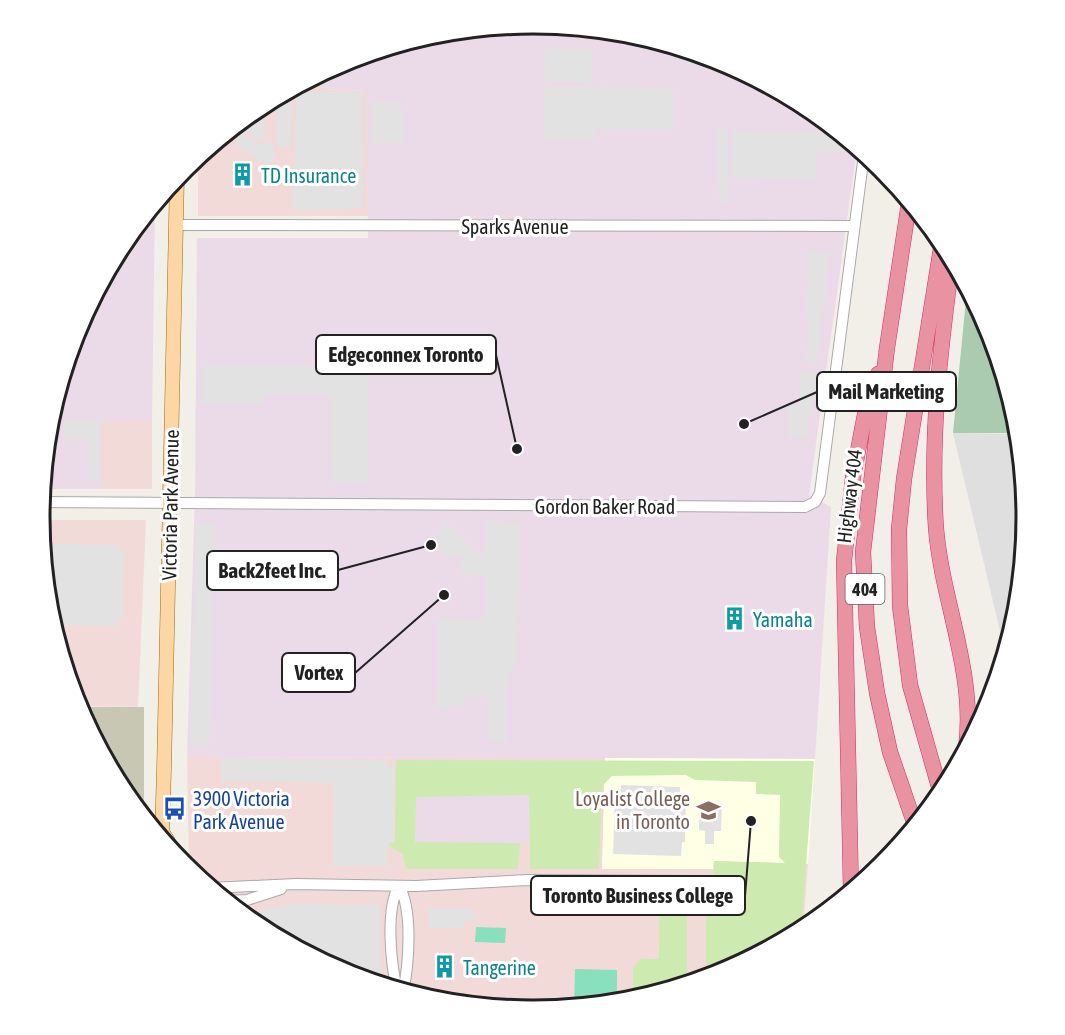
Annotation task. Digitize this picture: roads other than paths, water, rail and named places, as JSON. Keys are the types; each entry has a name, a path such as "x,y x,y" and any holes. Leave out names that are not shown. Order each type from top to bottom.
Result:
{"highway":[{"name":"Highway 404","path":"907,213 886,348 863,552 867,627 877,693 890,752 912,817"},
{"name":"404","path":"937,781 910,685 900,606 899,529 904,479 939,258"},
{"path":"950,275 935,404 934,460 937,531 968,706 967,729"},
{"path":"851,881 844,561 853,477 866,410 886,348"}],"main road":[{"name":"Victoria Park Avenue","path":"161,827 171,504 177,191"}],"street":[{"name":"Gordon Baker Road","path":"50,502 805,507 815,502 820,493 862,165"},
{"name":"Sparks Avenue","path":"176,225 854,226"},
{"path":"222,887 296,884 399,886 528,880 698,881"},
{"path":"237,900 247,900 296,884"},
{"path":"395,980 392,970 392,897 399,886"},
{"path":"399,886 406,897 407,971 405,983"}],"place":[{"name":"TD Insurance","path":"243,175"},
{"name":"Mail Marketing","path":"744,424"},
{"name":"Edgeconnex Toronto","path":"517,449"},
{"name":"Back2feet Inc.","path":"431,545"},
{"name":"Vortex","path":"444,595"},
{"name":"Yamaha","path":"735,619"},
{"name":"3900 Victoria Park Avenue","path":"175,809"},
{"name":"Loyalist College in Toronto","path":"708,810"},
{"name":"Toronto Business College","path":"751,821"},
{"name":"Tangerine","path":"445,967"}]}
